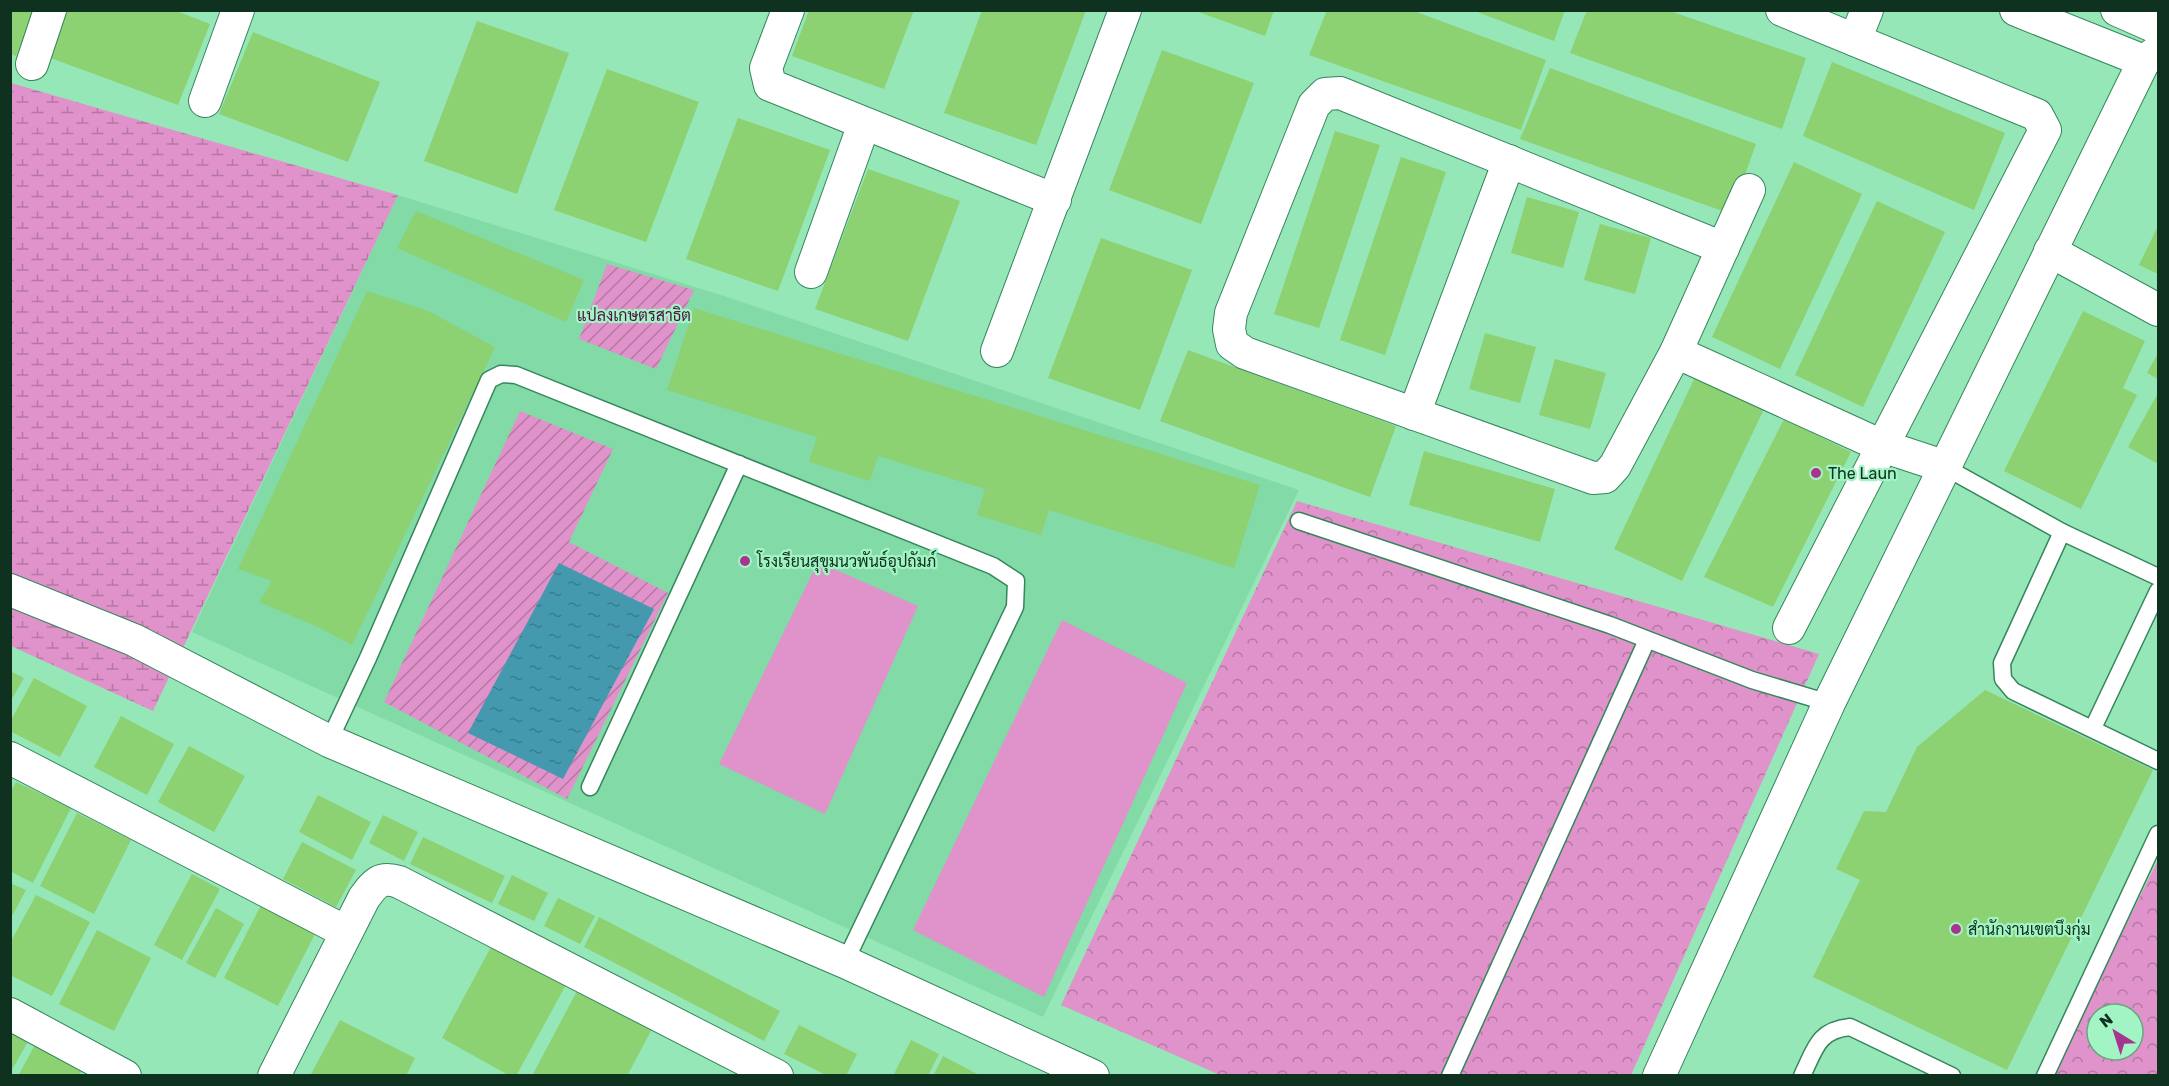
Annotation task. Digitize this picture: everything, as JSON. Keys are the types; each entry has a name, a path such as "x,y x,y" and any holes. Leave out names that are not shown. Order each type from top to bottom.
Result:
{"street":[{"path":"32,64 50,10"},
{"path":"205,101 238,10"},
{"path":"788,10 766,68 770,85 1055,200"},
{"path":"997,351 1125,10"},
{"path":"1782,10 2037,115 2044,130 1789,628"},
{"path":"1855,40 1867,10"},
{"path":"1659,1076 1829,704 1943,466 2050,251 2151,56 2016,10"},
{"path":"2117,10 2158,28"},
{"path":"1723,248 1340,93 1325,94 1314,105 1231,313 1229,328 1232,344 1245,353 1593,478 1605,477 1615,466 1676,352 1723,248 1749,190"},
{"path":"811,272 864,124"},
{"path":"1414,414 1509,161"},
{"path":"2050,251 2158,310"},
{"path":"1676,352 1882,446 1943,466"},
{"path":"10,590 134,640 329,741 845,963 1093,1076"},
{"path":"10,758 346,932"},
{"path":"274,1076 364,898 377,880 386,878 399,882 777,1076"},
{"path":"10,1014 125,1076"}],"lane":[{"path":"329,741 368,658 489,381 501,374 516,375 993,566 1016,581 1015,607 845,963"},
{"path":"590,787 739,464"},
{"path":"1943,466 2062,532 2158,577"},
{"path":"1299,521 1647,640 1752,680 1829,704"},
{"path":"2062,532 2002,663 2003,679 2013,691 2158,760"},
{"path":"2093,728 2158,591"},
{"path":"1450,1076 1647,640"},
{"path":"2045,1076 2158,834"},
{"path":"1802,1076 1821,1037 1834,1028 1850,1027 1932,1071 1952,1076"}],"shaded area":[{"name":"โรงเรียนสุขุมนวพันธ์อุปถัมภ์","path":"398,195 724,296 1299,490 1043,1017 192,632"}],"green space":[{"path":"11,83 398,195 153,711 11,646"},
{"name":"แปลงเกษตรสาธิต","path":"607,264 694,290 656,369 579,339"},
{"path":"520,411 613,449 569,542 668,593 567,799 384,702"},
{"path":"1297,501 1819,654 1631,1075 1220,1075 1061,1005"},
{"path":"818,562 918,606 825,814 719,764"},
{"path":"1062,620 1187,683 1044,997 913,930"},
{"path":"2158,860 2158,1075 2051,1076 2085,1007 2085,1062 2145,1062 2145,1002 2088,1002"}],"water":[{"path":"559,563 654,609 563,779 468,733"}],"building":[{"path":"10,10 35,10 16,56 10,54"},
{"path":"68,10 174,10 210,24 178,105 48,57"},
{"path":"809,10 914,10 884,89 792,56"},
{"path":"982,10 1086,10 1036,145 944,113"},
{"path":"1193,10 1274,10 1265,36"},
{"path":"1327,10 1411,10 1546,60 1521,130 1309,55"},
{"path":"1472,10 1565,10 1554,41"},
{"path":"1587,10 1667,10 1806,58 1782,129 1570,53"},
{"path":"477,21 569,53 517,194 424,161"},
{"path":"253,32 380,82 348,162 219,114"},
{"path":"1162,50 1254,83 1201,224 1109,190"},
{"path":"1832,62 2005,133 1974,210 1803,136"},
{"path":"1550,68 1756,144 1731,214 1520,139"},
{"path":"607,69 699,102 646,242 554,210"},
{"path":"738,118 830,150 778,291 686,259"},
{"path":"1335,131 1380,145 1319,328 1274,314"},
{"path":"1401,157 1446,172 1385,355 1340,340"},
{"path":"1794,162 1862,194 1780,369 1712,337"},
{"path":"868,169 960,201 908,341 815,309"},
{"path":"1527,197 1579,212 1563,268 1511,253"},
{"path":"1877,201 1945,232 1863,407 1795,375"},
{"path":"416,211 584,280 566,322 397,248"},
{"path":"1600,224 1651,238 1635,294 1584,280"},
{"path":"2158,226 2158,274 2139,265"},
{"path":"1101,238 1192,270 1140,410 1048,378"},
{"path":"367,291 428,311 495,347 352,645 318,627 259,602 272,581 238,569"},
{"path":"694,308 1260,485 1234,568 1049,510 1041,535 977,515 985,489 878,456 870,481 809,462 817,437 667,390"},
{"path":"2083,311 2145,341 2123,388 2137,395 2081,509 2004,471"},
{"path":"1485,333 1536,347 1520,403 1469,389"},
{"path":"1188,350 1396,426 1370,497 1160,421"},
{"path":"2158,353 2158,379 2147,373"},
{"path":"1555,359 1606,373 1590,429 1539,415"},
{"path":"1696,375 1765,407 1682,581 1614,549"},
{"path":"2158,393 2158,464 2128,447"},
{"path":"1784,419 1851,452 1773,607 1704,577"},
{"path":"1424,451 1555,489 1540,542 1409,505"},
{"path":"10,671 24,678 10,702"},
{"path":"34,678 87,706 60,757 10,731 10,722"},
{"name":"สำนักงานเขตบึงกุ่ม","path":"1985,690 2153,770 2007,1070 1813,977 1860,880 1836,869 1864,811 1886,812 1917,747"},
{"path":"121,716 174,744 147,795 94,767"},
{"path":"189,746 245,776 214,832 158,802"},
{"path":"16,782 71,808 33,883 10,871 10,793"},
{"path":"318,795 371,822 352,860 299,832"},
{"path":"77,813 131,840 94,914 40,886"},
{"path":"383,815 418,832 404,861 369,843"},
{"path":"423,837 505,876 492,903 410,864"},
{"path":"302,842 356,870 336,907 283,879"},
{"path":"192,874 220,889 182,960 154,945"},
{"path":"512,875 548,893 534,921 498,904"},
{"path":"10,883 26,890 10,920"},
{"path":"36,895 90,922 52,996 10,975 10,943"},
{"path":"558,898 595,916 580,944 544,926"},
{"path":"261,905 316,932 278,1006 224,978"},
{"path":"216,908 244,924 215,978 186,963"},
{"path":"599,917 780,1011 764,1041 584,947"},
{"path":"97,930 151,958 114,1031 59,1004"},
{"path":"492,945 567,983 516,1076 510,1076 442,1038"},
{"path":"577,991 652,1029 627,1076 532,1076"},
{"path":"340,1020 415,1058 406,1076 310,1076"},
{"path":"799,1025 857,1054 846,1076 828,1076 784,1054"},
{"path":"10,1029 29,1040 10,1073"},
{"path":"911,1040 939,1054 928,1076 893,1076"},
{"path":"36,1043 83,1068 79,1076 18,1076"},
{"path":"943,1056 981,1076 933,1076"}],"place":[{"name":"The Laun","path":"1816,473"},
{"name":"โรงเรียนสุขุมนวพันธ์อุปถัมภ์","path":"745,561"},
{"name":"สำนักงานเขตบึงกุ่ม","path":"1956,929"}]}
